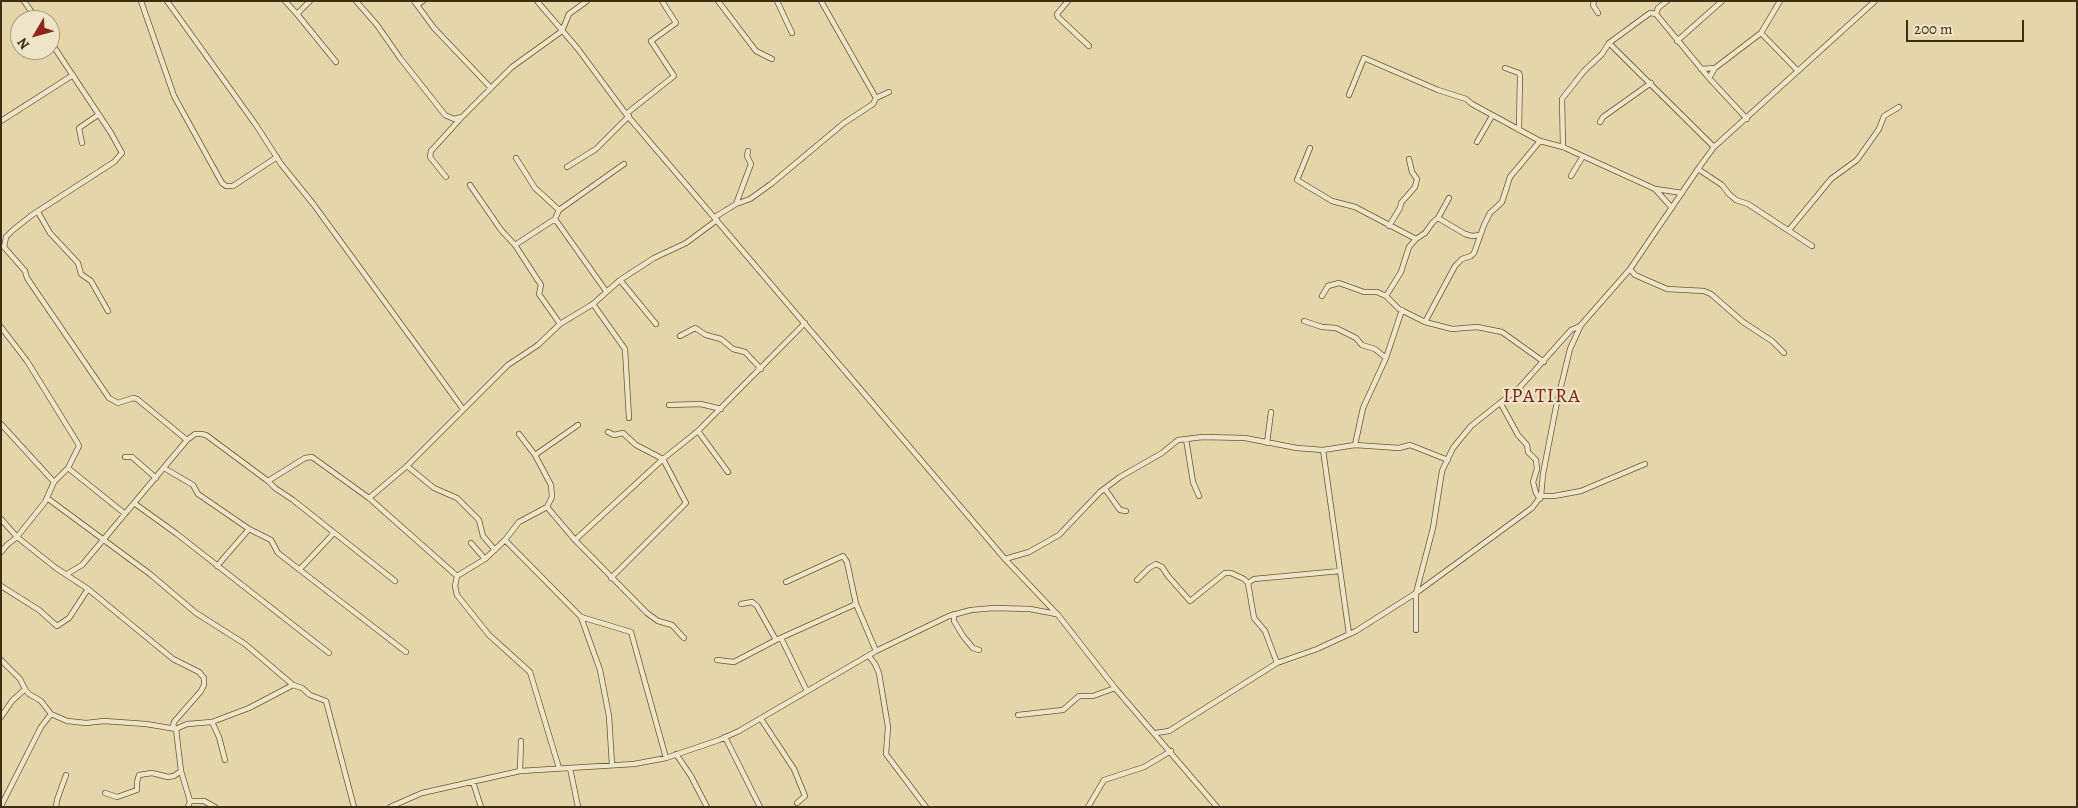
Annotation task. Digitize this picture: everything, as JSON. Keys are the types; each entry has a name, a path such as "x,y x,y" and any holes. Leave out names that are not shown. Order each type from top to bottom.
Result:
{"street":[{"path":"141,1 174,96 222,183 226,186 233,186 276,157"},
{"path":"167,1 276,157 314,204 463,409"},
{"path":"285,1 336,62"},
{"path":"297,14 310,1"},
{"path":"356,1 378,25 400,58 445,115 454,119 462,117"},
{"path":"414,1 434,28 490,87"},
{"path":"414,1 420,3 423,1"},
{"path":"537,1 628,115 1005,559 1058,615 1115,688 1217,807"},
{"path":"446,177 430,157 431,151 490,87 512,67 562,31 570,14 587,1"},
{"path":"567,167 596,149 628,115 674,76 651,41 676,23 662,1"},
{"path":"718,1 756,51 772,59"},
{"path":"777,1 792,33"},
{"path":"821,1 876,98"},
{"path":"1068,1 1057,14 1058,17 1089,46"},
{"path":"1594,1 1598,13"},
{"path":"1656,14 1658,8 1667,1"},
{"path":"1677,40 1722,1"},
{"path":"1709,78 1715,68 1761,33 1780,1"},
{"path":"1416,630 1416,593 1433,528 1442,471 1453,448 1471,426 1520,387 1630,269 1714,147 1875,1"},
{"path":"1562,147 1562,99 1584,70 1602,54 1608,43 1650,13 1656,14 1701,69 1747,119"},
{"path":"1761,33 1798,71"},
{"path":"1608,43 1651,83 1714,147"},
{"path":"60,56 122,153 120,157 38,212 6,237 2,248 26,271 27,278 109,398 118,403 132,398 137,399 187,440"},
{"path":"1348,95 1364,58 1438,90 1466,99 1492,116 1540,141 1562,147 1655,189 1682,193"},
{"path":"1505,68 1515,71 1520,76 1519,130"},
{"path":"1701,69 1715,68"},
{"path":"1,122 73,75"},
{"path":"1600,122 1603,117 1651,83"},
{"path":"369,498 407,466 508,365 538,345 560,324 593,304 620,280 654,258 686,243 736,204 750,199 772,184 844,123 873,104 876,98 889,92"},
{"path":"1789,230 1831,179 1857,160 1879,129 1884,116 1899,107"},
{"path":"82,143 79,128 98,115"},
{"path":"1477,142 1492,116"},
{"path":"1424,322 1455,266 1462,259 1474,253 1490,213 1502,202 1507,193 1510,177 1540,141"},
{"path":"1310,148 1297,180 1332,201 1355,207 1416,239"},
{"path":"736,204 751,164 747,156 748,151"},
{"path":"1571,176 1583,156"},
{"path":"516,158 535,188 559,210"},
{"path":"1389,226 1401,203 1415,187 1417,179 1412,172 1409,159"},
{"path":"515,245 555,219 559,210 624,164"},
{"path":"1698,169 1722,185 1736,200 1748,204 1812,246"},
{"path":"470,185 501,230 515,245 541,285 539,294 560,324"},
{"path":"1655,189 1672,208"},
{"path":"1386,296 1401,272 1409,247 1438,218 1449,198"},
{"path":"38,212 50,233 78,263 81,274 91,281 108,311"},
{"path":"1438,218 1465,234 1472,236 1480,235"},
{"path":"555,219 606,291"},
{"path":"1630,269 1635,275 1667,289 1704,291 1711,294 1743,322 1772,341 1784,353"},
{"path":"620,280 656,324"},
{"path":"1322,296 1328,286 1339,283 1364,292 1377,292 1386,296 1402,310 1424,322 1452,329 1477,327 1502,332 1544,362"},
{"path":"593,304 625,349 629,418"},
{"path":"1355,445 1363,408 1386,358 1402,310"},
{"path":"1304,322 1322,327 1336,328 1356,338 1362,345 1375,349 1386,358"},
{"path":"575,540 664,459 698,431 805,323"},
{"path":"1,327 27,361 78,446 68,468 54,482 47,498 17,538 1,552"},
{"path":"680,336 695,328 706,335 721,339 733,349 745,352 761,369"},
{"path":"1156,734 1168,730 1276,663 1316,649 1349,634 1416,593 1522,516 1540,497 1556,407 1577,328"},
{"path":"669,405 701,404 721,409"},
{"path":"1500,404 1527,445 1528,452 1536,460 1537,469 1533,482 1536,493 1540,497"},
{"path":"1267,443 1271,412"},
{"path":"1,424 54,482"},
{"path":"535,455 578,425"},
{"path":"698,431 728,472"},
{"path":"608,432 614,435 624,433 636,445 664,459 686,503 611,578"},
{"path":"67,574 82,565 124,513 187,440 195,434 206,435 268,481 274,488 293,500 395,581"},
{"path":"519,434 535,455 551,485 552,497 547,507 519,522 505,540 485,559 457,576 454,586 456,595 489,636 530,672 558,768"},
{"path":"1005,559 1029,552 1059,535 1105,488 1162,453 1178,440 1217,437 1244,438 1297,448 1323,450 1355,445 1399,448 1410,445 1448,460"},
{"path":"1186,439 1193,482 1198,496"},
{"path":"1323,450 1349,634"},
{"path":"125,457 132,457 156,478"},
{"path":"268,481 305,458 312,457 369,498 457,576"},
{"path":"1540,497 1581,491 1645,464"},
{"path":"407,466 434,488 457,498 479,520 483,536 495,550"},
{"path":"68,468 124,513"},
{"path":"164,468 193,486 198,494 270,540 278,553 406,652"},
{"path":"1105,488 1120,510 1126,511"},
{"path":"47,498 150,574 196,613 215,623 245,644 293,685 302,688 310,695 326,701 354,807"},
{"path":"134,503 329,653"},
{"path":"547,507 575,540 647,613 658,621 672,625 684,638"},
{"path":"1,519 17,538 56,568 88,589 173,659 194,669 204,678 204,685 201,691 174,722 173,726 176,729 181,771 190,801 188,807"},
{"path":"217,566 249,528"},
{"path":"300,569 334,533"},
{"path":"505,540 581,617 600,670 608,716 612,765"},
{"path":"471,543 485,559"},
{"path":"786,582 843,556 847,562 856,604 876,651"},
{"path":"1137,580 1156,564 1162,567 1190,601 1225,573 1232,573 1244,579 1248,583 1254,618 1265,631 1276,663"},
{"path":"1248,583 1254,579 1340,571"},
{"path":"1,586 39,610 57,626 60,626 69,618 88,589"},
{"path":"741,604 752,602 756,606 778,639 807,691"},
{"path":"718,660 734,662 778,639 856,604"},
{"path":"390,807 422,793 520,771 634,764 666,758 725,737 761,720 876,651 923,627 954,614 971,610 1013,608 1058,615"},
{"path":"954,614 954,621 963,636 973,648 979,650"},
{"path":"581,617 631,632 666,758"},
{"path":"868,656 875,664 878,673 888,727 886,754 926,807"},
{"path":"1,660 20,679 29,694 41,702 51,714 74,722 104,721 146,724 176,729 187,724 212,722 249,708 293,685"},
{"path":"1018,715 1062,710 1079,696 1094,696 1115,688"},
{"path":"1,717 12,700 25,689"},
{"path":"1,806 41,727 51,714"},
{"path":"761,720 794,769 805,796 797,803"},
{"path":"212,722 219,737 225,760"},
{"path":"1163,742 1168,730"},
{"path":"725,737 760,807"},
{"path":"520,771 521,741"},
{"path":"1088,807 1104,780 1144,767 1170,751"},
{"path":"676,754 691,776 707,807"},
{"path":"570,768 578,807"},
{"path":"105,793 117,797 138,790 137,782 140,775 152,773 168,777 181,771"},
{"path":"56,807 66,776"},
{"path":"473,782 481,807"},
{"path":"190,801 204,801 215,807"}],"district":[{"name":"IPATIRA","path":"1542,397"}]}
